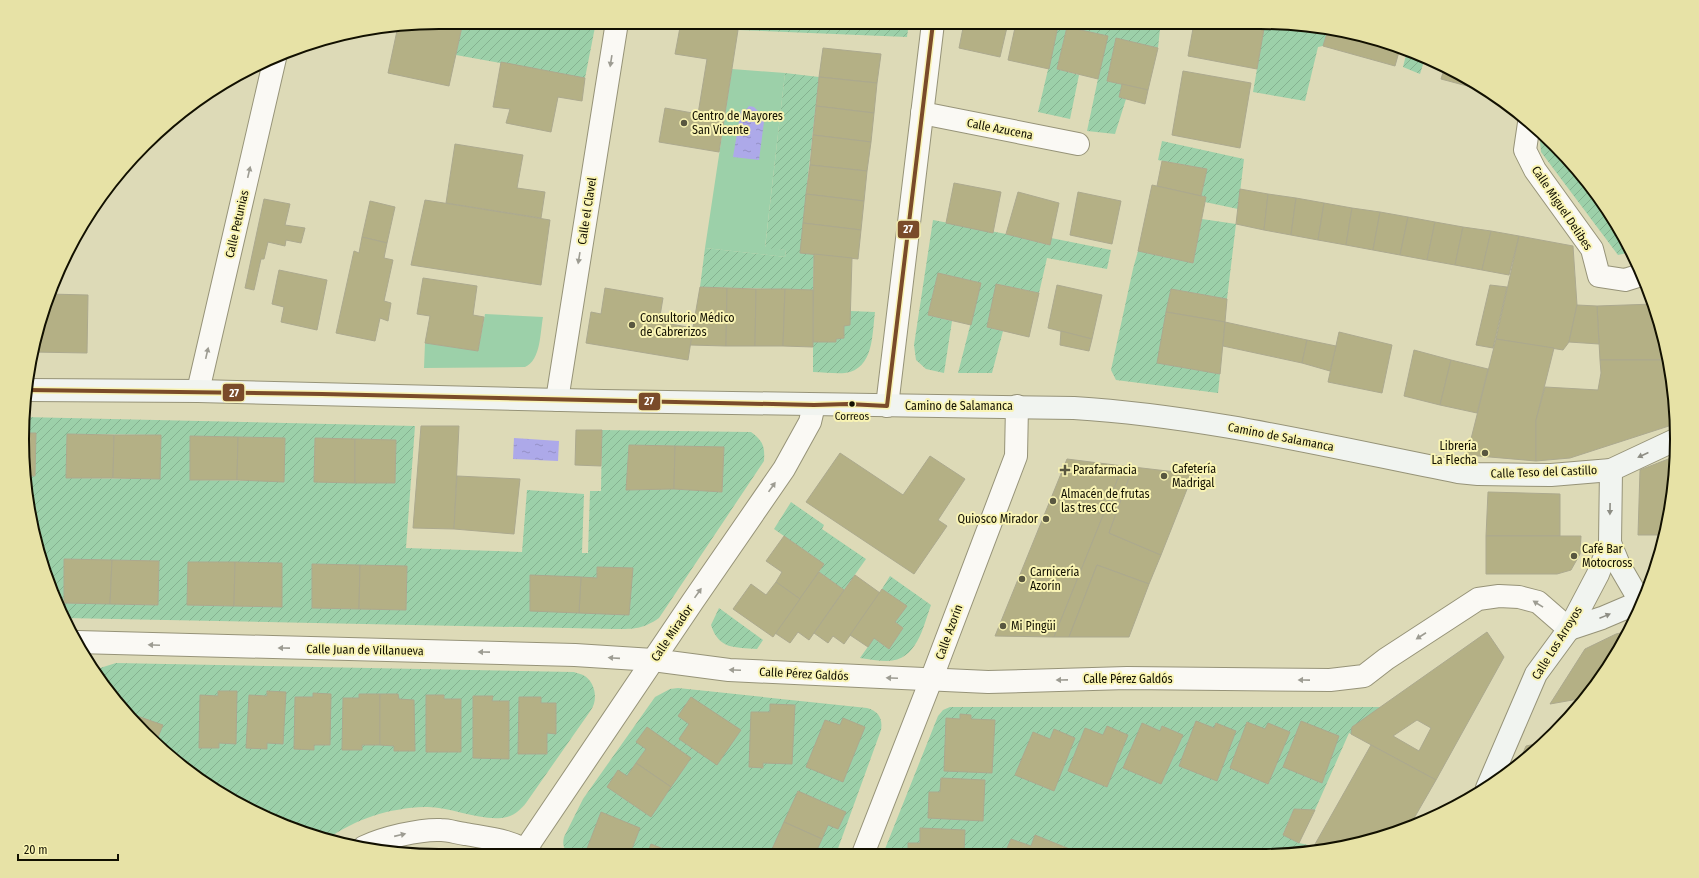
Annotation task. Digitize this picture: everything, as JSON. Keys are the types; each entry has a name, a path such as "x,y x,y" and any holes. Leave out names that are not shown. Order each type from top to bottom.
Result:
{"street":[{"name":"Calle el Clavel","path":"557,400 616,29"},
{"path":"887,406 932,29"},
{"name":"Calle Petunias","path":"198,391 274,64"},
{"name":"Calle Azucena","path":"922,113 1078,144"},
{"name":"Calle Miguel Delibes","path":"1528,129 1525,150 1535,170 1592,249 1599,276 1625,280 1636,276"},
{"name":"Camino de Salamanca","path":"32,390 198,391 814,405 848,404 887,406 1017,406 1082,408 1146,414 1218,425 1458,472 1478,474"},
{"name":"Calle Mirador","path":"531,849 653,660 784,469 810,422 814,405"},
{"name":"Calle Azorín","path":"865,849 1016,456 1017,406"},
{"name":"Calle Teso del Castillo","path":"1478,474 1551,475 1611,470 1670,442"},
{"name":"Calle Los Arroyos","path":"1492,777 1536,674 1568,629 1598,574 1610,543 1611,470"},
{"name":"Calle Los Arroyos","path":"1610,543 1618,565 1639,597"},
{"name":"Calle Pérez Galdós","path":"653,660 729,670 988,682 1127,678 1330,680 1364,676 1386,659 1478,599 1499,596 1520,597 1538,602 1568,629"},
{"path":"1568,629 1602,618 1636,603"},
{"name":"Calle Juan de Villanueva","path":"83,642 575,655 653,660"},
{"path":"372,843 409,833 441,830 505,842 522,849"}],"green space":[{"path":"462,29 595,29 585,78 456,55"},
{"path":"738,29 908,29 907,37"},
{"path":"1058,29 1067,29 1057,69 1079,75 1070,119 1038,112"},
{"path":"1076,29 1160,29 1158,48 1116,39 1107,81 1122,84 1119,97 1126,99 1115,134 1087,131 1107,36"},
{"path":"1264,29 1287,30 1326,35 1323,46 1318,47 1305,101 1253,92"},
{"path":"1406,56 1423,63 1420,74 1403,67"},
{"path":"732,69 785,73 765,247 785,250 786,257 705,248"},
{"path":"785,73 819,77 806,194 814,254 813,290 700,287 705,248 786,257 785,250 765,248"},
{"path":"1162,141 1244,159 1238,209 1205,202 1206,197 1201,196 1207,169 1158,160"},
{"path":"1540,141 1550,149 1585,189 1601,211 1625,253 1618,255 1541,152"},
{"path":"1202,219 1236,224 1227,299 1171,289 1158,363 1220,374 1218,393 1116,380 1111,370 1138,251 1193,263"},
{"path":"933,220 1006,234 1049,245 1051,238 1111,250 1107,269 1047,258 1039,293 997,284 987,327 1003,331 992,373 958,373 981,283 938,273 928,315 952,321 944,373 926,369 916,360 914,345"},
{"path":"850,311 875,312 870,349 862,365 845,373 813,372 813,342 835,342 836,339 844,338 844,326"},
{"path":"485,314 543,317 539,345 534,358 530,363 525,367 424,368 425,343 478,351"},
{"path":"30,417 415,426 406,548 522,552 527,490 584,494 582,553 588,553 590,491 601,491 602,430 751,432 761,441 764,461 659,618 638,628 615,629 70,618 51,571 37,519 31,476 35,476 36,433 29,433","holes":["67,434 161,435 160,479 66,478","190,436 285,438 284,481 190,480","315,438 396,440 395,483 314,482","629,445 724,447 722,492 674,489 626,490","64,559 159,561 158,605 64,603","188,562 282,563 282,607 187,605","312,564 407,566 406,610 312,608"]},
{"path":"791,502 824,525 822,529 866,559 844,590 819,572 824,564 774,529"},
{"path":"890,576 931,605 925,623 912,649 905,655 897,659 887,661 860,658 874,638 889,649 903,628 895,622 907,606 882,589"},
{"path":"719,608 763,640 757,649 729,646 718,639 711,625"},
{"path":"116,663 574,672 583,675 591,682 595,701 591,710 526,803 513,815 507,817 488,818 435,807 412,808 386,812 373,816 349,826 334,835 282,818 258,807 211,780 189,764 149,729 114,689 100,668"},
{"path":"678,688 867,708 877,713 881,722 881,730 838,849 565,849 563,845 564,837 583,799 655,697 670,689"},
{"path":"950,707 1381,707 1351,734 1349,733 1315,810 1294,809 1283,834 1299,843 1310,845 1260,849 885,849 938,716 943,710"}],"water":[{"path":"749,106 754,107 759,112 765,114 759,160 733,157 741,110 745,111"},
{"path":"514,438 559,441 558,461 513,459"}],"building":[{"path":"461,29 449,86 388,73 397,32"},
{"path":"680,29 738,30 719,152 659,142 665,108 698,114 707,59 675,54"},
{"path":"963,29 1007,29 1000,57 959,48"},
{"path":"1015,29 1057,29 1049,69 1008,60"},
{"path":"1067,29 1076,29 1108,36 1098,79 1057,69"},
{"path":"1193,29 1264,29 1257,69 1188,56"},
{"path":"1326,35 1366,43 1399,53 1395,66 1323,46"},
{"path":"1116,38 1158,48 1148,90 1107,81"},
{"path":"823,48 881,54 877,83 819,77"},
{"path":"501,62 585,78 582,101 558,97 551,132 506,123 510,109 493,107"},
{"path":"1183,71 1251,83 1240,148 1172,135"},
{"path":"1443,72 1469,86 1441,79"},
{"path":"819,77 877,83 874,113 816,106"},
{"path":"1122,84 1148,90 1145,104 1119,97"},
{"path":"816,106 874,113 871,142 813,135"},
{"path":"813,135 871,142 867,171 810,165"},
{"path":"455,144 523,155 517,188 545,192 541,218 446,203"},
{"path":"1162,161 1207,169 1201,196 1157,186"},
{"path":"810,165 867,171 864,201 806,194"},
{"path":"954,183 1001,192 993,233 946,223"},
{"path":"1152,185 1206,197 1193,263 1138,251"},
{"path":"1240,189 1268,194 1264,230 1236,224"},
{"path":"1018,192 1059,203 1050,245 1006,234"},
{"path":"1078,192 1121,201 1112,244 1070,235"},
{"path":"806,194 864,201 861,230 803,223"},
{"path":"1268,194 1296,198 1291,235 1264,230"},
{"path":"1296,198 1324,203 1318,240 1291,235"},
{"path":"264,199 290,204 285,225 305,228 301,243 286,240 285,246 268,242 264,259 261,259 254,290 245,288"},
{"path":"425,200 550,220 541,285 411,265"},
{"path":"370,201 395,207 387,243 362,237"},
{"path":"1324,203 1352,208 1346,245 1318,240"},
{"path":"1352,208 1380,212 1373,250 1346,245"},
{"path":"1380,212 1408,217 1400,255 1373,250"},
{"path":"1408,217 1435,222 1427,260 1400,255"},
{"path":"1435,222 1463,227 1455,265 1427,260"},
{"path":"803,223 861,230 858,259 800,253"},
{"path":"1463,227 1491,231 1482,270 1455,265"},
{"path":"1491,231 1519,236 1509,275 1482,270"},
{"path":"1519,236 1573,246 1577,305 1569,342 1563,350 1496,339"},
{"path":"362,237 387,243 384,258 393,260 384,301 391,303 388,321 380,318 375,341 336,333 354,251 359,253"},
{"path":"814,254 852,258 850,325 844,326 844,338 836,339 836,342 813,342"},
{"path":"279,270 327,280 317,330 281,322 284,307 272,304"},
{"path":"938,273 981,283 971,325 928,315"},
{"path":"423,278 477,286 473,315 484,317 478,351 425,343 430,316 417,314"},
{"path":"996,284 1039,293 1029,337 987,327"},
{"path":"1057,285 1102,295 1092,339 1048,328"},
{"path":"1490,285 1507,287 1493,348 1476,345"},
{"path":"700,287 727,288 726,346 690,345"},
{"name":"Consultorio Médico de Cabrerizos","path":"605,288 663,298 659,322 693,328 688,360 586,343 591,312 601,314"},
{"path":"727,288 756,289 755,346 726,346"},
{"path":"756,289 785,289 783,346 755,346"},
{"path":"785,289 813,290 813,347 783,346"},
{"path":"1171,289 1227,299 1225,322 1166,312"},
{"path":"56,294 88,295 87,353 39,352"},
{"path":"1647,304 1662,360 1600,360 1597,306"},
{"path":"1577,305 1597,306 1599,344 1569,342"},
{"path":"1166,312 1225,322 1220,374 1157,363"},
{"path":"1225,322 1307,340 1302,363 1223,346"},
{"path":"1061,331 1092,339 1089,351 1060,345"},
{"path":"1339,332 1392,345 1382,393 1328,382"},
{"path":"1496,339 1554,348 1536,420 1536,461 1467,455"},
{"path":"1307,340 1336,346 1330,371 1302,363"},
{"path":"1414,350 1451,360 1440,405 1404,396"},
{"path":"1451,360 1488,369 1477,413 1440,405"},
{"path":"1600,360 1662,360 1670,426 1570,458 1536,461 1536,420 1545,387 1598,390 1601,373"},
{"path":"421,426 459,426 454,529 413,528"},
{"path":"576,430 602,430 601,466 575,465"},
{"path":"29,433 36,433 35,476 31,476"},
{"path":"67,434 114,435 113,478 66,478"},
{"path":"114,435 161,435 160,479 113,478"},
{"path":"190,436 238,437 237,480 190,480"},
{"path":"238,437 285,438 284,482 237,480"},
{"path":"315,438 355,439 355,483 314,482"},
{"path":"355,439 396,440 395,483 355,483"},
{"path":"629,445 675,446 674,489 626,490"},
{"path":"675,446 724,447 722,492 674,489"},
{"path":"840,453 903,495 930,456 965,479 938,520 947,526 914,574 806,502"},
{"path":"1067,459 1123,466 1054,637 995,636"},
{"path":"1669,459 1666,493 1658,535 1638,535 1640,470"},
{"path":"1123,466 1133,467 1109,533 1161,555 1149,584 1097,565 1069,637 1054,637"},
{"path":"1133,467 1193,474 1161,555 1109,533"},
{"path":"457,476 520,479 514,534 454,529"},
{"path":"1488,492 1560,494 1560,536 1486,536"},
{"path":"784,536 824,564 800,599 776,582 782,572 766,561"},
{"path":"1486,536 1581,536 1580,554 1571,570 1557,574 1486,574"},
{"path":"64,559 112,560 110,604 64,603"},
{"path":"112,560 159,561 158,605 110,604"},
{"path":"188,562 235,562 234,606 187,605"},
{"path":"235,562 282,563 282,607 234,606"},
{"path":"312,564 360,565 359,609 312,608"},
{"path":"360,565 407,566 406,610 359,609"},
{"path":"1097,565 1149,584 1129,637 1069,637"},
{"path":"597,567 633,568 629,615 579,613 581,577 597,578"},
{"path":"819,572 844,590 809,640 798,632 790,643 775,633"},
{"path":"530,575 581,577 579,613 530,611"},
{"path":"855,575 880,593 844,644 833,636 828,643 814,633"},
{"path":"776,582 800,599 773,637 733,609 751,584 766,595"},
{"path":"882,589 907,606 895,622 903,628 889,649 874,638 868,647 850,635"},
{"path":"1487,632 1504,657 1436,780 1351,734 1352,727","holes":["1417,720 1431,728 1419,751 1393,736"]},
{"path":"1621,633 1601,667 1576,699 1550,704 1585,649"},
{"path":"218,691 237,691 236,744 219,743 219,748 199,748 200,695 218,696"},
{"path":"267,691 286,692 283,744 267,743 267,749 246,748 249,695 267,696"},
{"path":"313,693 331,694 330,745 314,745 314,750 294,749 295,697 313,697"},
{"path":"359,694 380,694 380,745 362,745 362,750 342,750 343,698 359,698"},
{"path":"380,694 398,694 399,699 414,700 415,751 394,751 394,746 380,745"},
{"path":"426,695 444,695 444,699 461,699 461,752 426,752"},
{"path":"473,696 493,696 492,701 509,701 509,759 473,758"},
{"path":"519,697 541,697 541,703 556,703 556,734 547,733 547,754 518,754"},
{"path":"691,697 741,730 717,765 679,739 689,724 678,716"},
{"path":"770,704 795,705 792,764 763,763 763,768 749,767 751,712 770,712"},
{"path":"960,714 971,715 971,719 995,720 992,773 944,771 946,718 960,719"},
{"path":"137,716 163,725 158,737"},
{"path":"843,718 865,727 843,782 806,767 825,720 840,725"},
{"path":"1196,721 1214,728 1216,723 1236,731 1217,781 1179,766"},
{"path":"1301,721 1339,736 1322,783 1283,767"},
{"path":"1247,722 1265,729 1268,723 1290,732 1268,784 1230,768"},
{"path":"1142,723 1160,731 1162,726 1183,735 1161,784 1123,768"},
{"path":"1107,726 1128,735 1107,787 1068,771 1085,728 1103,735"},
{"path":"647,727 691,758 671,787 636,763 646,749 636,742"},
{"path":"1054,729 1075,738 1054,791 1015,775 1033,732 1050,739"},
{"path":"1371,745 1436,780 1413,819 1366,835 1315,845"},
{"path":"1533,745 1523,753 1526,746"},
{"path":"636,763 671,787 651,817 607,787 618,770 627,776"},
{"path":"941,778 985,780 983,821 928,818 929,792 940,792"},
{"path":"798,791 846,812 838,829 828,825 822,839 784,822"},
{"path":"1294,809 1315,810 1299,843 1283,835"},
{"path":"601,812 640,828 632,849 587,849"},
{"path":"784,822 822,839 817,849 772,849"},
{"path":"920,828 965,830 964,849 908,849 908,843 920,843"},
{"path":"1035,835 1070,849 1007,849 1011,839 1031,846"},
{"path":"651,844 664,849 649,849"}],"transit line":[{"name":"27","path":"32,390 322,394 887,406 932,29"}],"place":[{"name":"Centro de Mayores San Vicente","path":"684,123"},
{"name":"Consultorio Médico de Cabrerizos","path":"632,325"},
{"name":"Correos","path":"852,404"},
{"name":"Librería La Flecha","path":"1485,453"},
{"name":"Parafarmacia","path":"1065,470"},
{"name":"Cafetería Madrigal","path":"1164,476"},
{"name":"Almacén de frutas las tres CCC","path":"1053,501"},
{"name":"Quiosco Mirador","path":"1046,519"},
{"name":"Café Bar Motocross","path":"1574,556"},
{"name":"Carnicería Azorín","path":"1022,579"},
{"name":"Mi Pingüi","path":"1003,626"}]}
